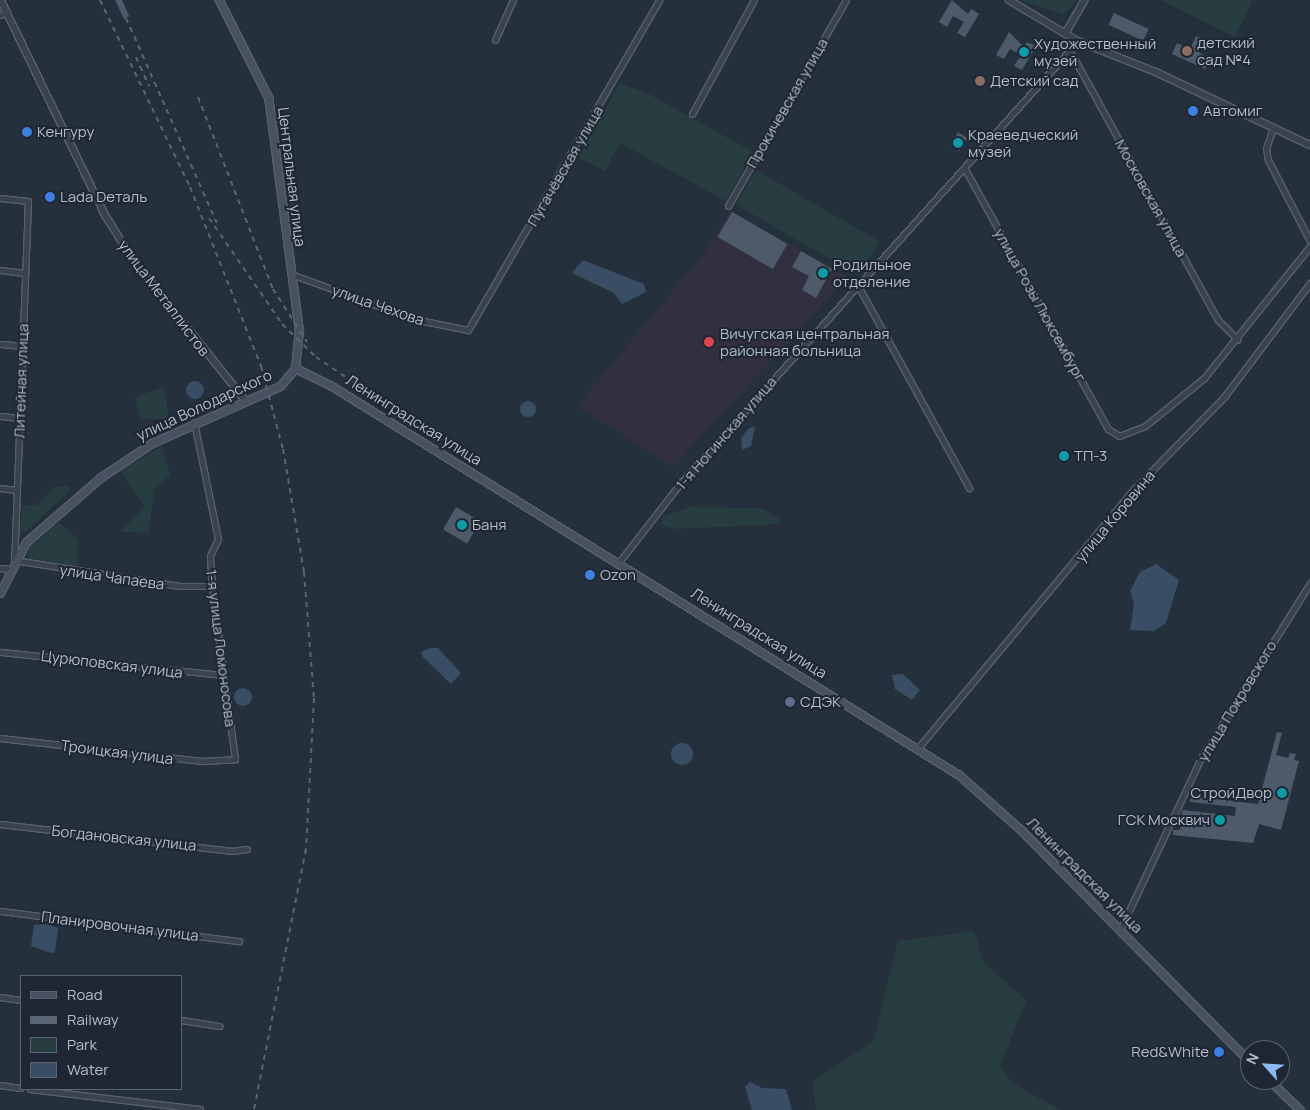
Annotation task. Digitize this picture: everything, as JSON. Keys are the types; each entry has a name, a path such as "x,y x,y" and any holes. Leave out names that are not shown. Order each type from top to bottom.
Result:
{"main road":[{"name":"Центральная улица","path":"219,0 268,97 299,331 295,368"},
{"name":"улица Володарского","path":"0,592 14,560 26,542 100,477 194,422 280,386 295,368"},
{"name":"Ленинградская улица","path":"295,368 330,385 619,562 918,748 987,797 1240,1052"},
{"path":"1279,1090 1300,1110"}],"street":[{"name":"улица Металлистов","path":"2,0 79,166 124,245 245,400"},
{"path":"495,40 513,0"},
{"name":"Пугачёвская улица","path":"468,330 659,0"},
{"path":"692,114 754,0"},
{"name":"Прокичевская улица","path":"728,206 846,0"},
{"path":"1009,0 1078,41 1156,72 1310,145"},
{"path":"1065,34 1085,0"},
{"path":"0,15 7,12"},
{"name":"1-я Ногинская улица","path":"619,562 682,481 857,284 965,169 1078,41"},
{"name":"Московская улица","path":"1070,51 1218,320 1238,340"},
{"path":"1273,128 1266,148 1268,160 1310,241"},
{"name":"улица Розы Люксембург","path":"965,169 1108,429 1119,436 1130,435 1170,408 1238,340"},
{"name":"Литейная улица","path":"0,198 28,201 14,560"},
{"path":"1238,340 1310,246"},
{"path":"0,270 25,273"},
{"name":"улица Чехова","path":"290,274 414,319 468,330"},
{"name":"улица Коровина","path":"918,748 1134,489 1224,397 1310,283"},
{"path":"857,284 969,488"},
{"path":"0,344 21,346"},
{"path":"0,416 20,418"},
{"name":"1-я улица Ломоносова","path":"194,422 218,539 210,556 212,586 235,759"},
{"path":"0,488 16,490"},
{"name":"улица Чапаева","path":"14,560 180,586 212,586"},
{"path":"0,568 10,569"},
{"name":"улица Покровского","path":"1120,930 1202,756 1310,584"},
{"name":"Цурюповская улица","path":"0,652 224,675"},
{"name":"Троицкая улица","path":"0,738 202,761 235,759"},
{"name":"Богдановская улица","path":"0,824 232,851 247,849"},
{"name":"Планировочная улица","path":"0,912 239,941"},
{"path":"0,997 20,1000"},
{"path":"182,1020 220,1026"},
{"path":"0,1085 20,1088"},
{"path":"38,1090 200,1109"}],"shaded area":[{"name":"Вичугская центральная районная больница","path":"730,210 847,277 673,467 577,406 706,251"}],"green space":[{"path":"1020,0 1077,0 1064,15"},
{"path":"1161,0 1253,0 1235,37"},
{"path":"620,83 647,93 753,152 726,201 620,143 605,171 578,157"},
{"path":"756,170 879,241 859,276 736,205"},
{"path":"164,387 169,419 140,419 135,397"},
{"path":"162,446 170,475 154,489 149,533 120,532 145,507 120,471"},
{"path":"68,486 71,490 25,532 20,532 22,506 37,505 54,487"},
{"path":"690,507 761,508 782,520 779,524 675,529 661,525 663,516"},
{"path":"59,522 79,540 77,566 28,559 29,548"},
{"path":"974,931 984,963 1026,1000 1000,1066 1012,1083 1061,1110 816,1110 812,1081 873,1042 898,941"}],"water":[{"path":"583,260 644,284 646,292 622,304 614,293 572,273"},
{"path":"195,381 201,384 204,390 201,396 195,399 189,396 186,390 189,384"},
{"path":"525,401 531,401 536,406 534,415 525,417 520,412 520,406"},
{"path":"755,427 751,446 742,450 741,438 749,428"},
{"path":"1156,564 1179,580 1166,623 1154,631 1130,630 1134,604 1130,591 1140,572"},
{"path":"430,648 438,648 461,673 451,684 423,657 421,652"},
{"path":"903,674 920,690 912,700 895,689 892,675"},
{"path":"243,688 249,691 252,697 249,703 243,706 237,703 234,697 237,691"},
{"path":"682,743 690,746 693,754 690,762 682,765 674,762 671,754 674,746"},
{"path":"48,924 58,928 55,952 51,953 31,946 34,925"},
{"path":"750,1082 762,1088 786,1089 792,1110 752,1110 745,1087"}],"building":[{"path":"115,0 122,0 129,16 124,19"},
{"path":"952,0 968,14 971,9 979,14 965,37 957,33 964,22 953,16 947,27 939,22"},
{"path":"1114,13 1148,29 1143,41 1109,25"},
{"name":"Художественный музей","path":"1009,32 1024,47 1027,42 1036,46 1022,70 1014,66 1021,55 1010,49 1004,59 996,55"},
{"name":"детский сад №4","path":"1196,36 1205,40 1199,53 1210,58 1205,69 1172,54 1177,43 1190,49"},
{"name":"Краеведческий музей","path":"958,132 967,138 959,151 951,146"},
{"path":"732,212 787,244 773,269 718,237"},
{"name":"Родильное отделение","path":"801,251 832,269 816,298 802,290 809,276 792,267"},
{"name":"Баня","path":"456,507 480,521 467,544 443,530"},
{"path":"1277,732 1282,733 1276,755 1288,758 1290,753 1296,754 1294,760 1299,761 1281,830 1259,824 1253,843 1173,835 1173,830 1180,830 1182,810 1235,816 1236,807 1190,802 1191,796 1258,804"}],"railway":[{"path":"100,0 190,187 261,366 283,449 304,572 314,698 306,849 254,1110"},
{"path":"126,18 217,223"},
{"path":"136,57 149,86"},
{"path":"198,97 273,289 307,342"},
{"path":"209,218 282,324 316,357 386,404"}],"place":[{"name":"детский сад №4","path":"1187,51"},
{"name":"Художественный музей","path":"1024,52"},
{"name":"Детский сад","path":"980,81"},
{"name":"Автомиг","path":"1193,111"},
{"name":"Кенгуру","path":"27,132"},
{"name":"Краеведческий музей","path":"958,143"},
{"name":"Lada Dеталь","path":"50,197"},
{"name":"Родильное отделение","path":"823,273"},
{"name":"Вичугская центральная районная больница","path":"709,342"},
{"name":"ТП-3","path":"1064,456"},
{"name":"Баня","path":"462,525"},
{"name":"Ozon","path":"590,575"},
{"name":"СДЭК","path":"790,702"},
{"name":"СтройДвор","path":"1282,793"},
{"name":"ГСК Москвич","path":"1220,820"},
{"name":"Red&White","path":"1219,1052"}]}
